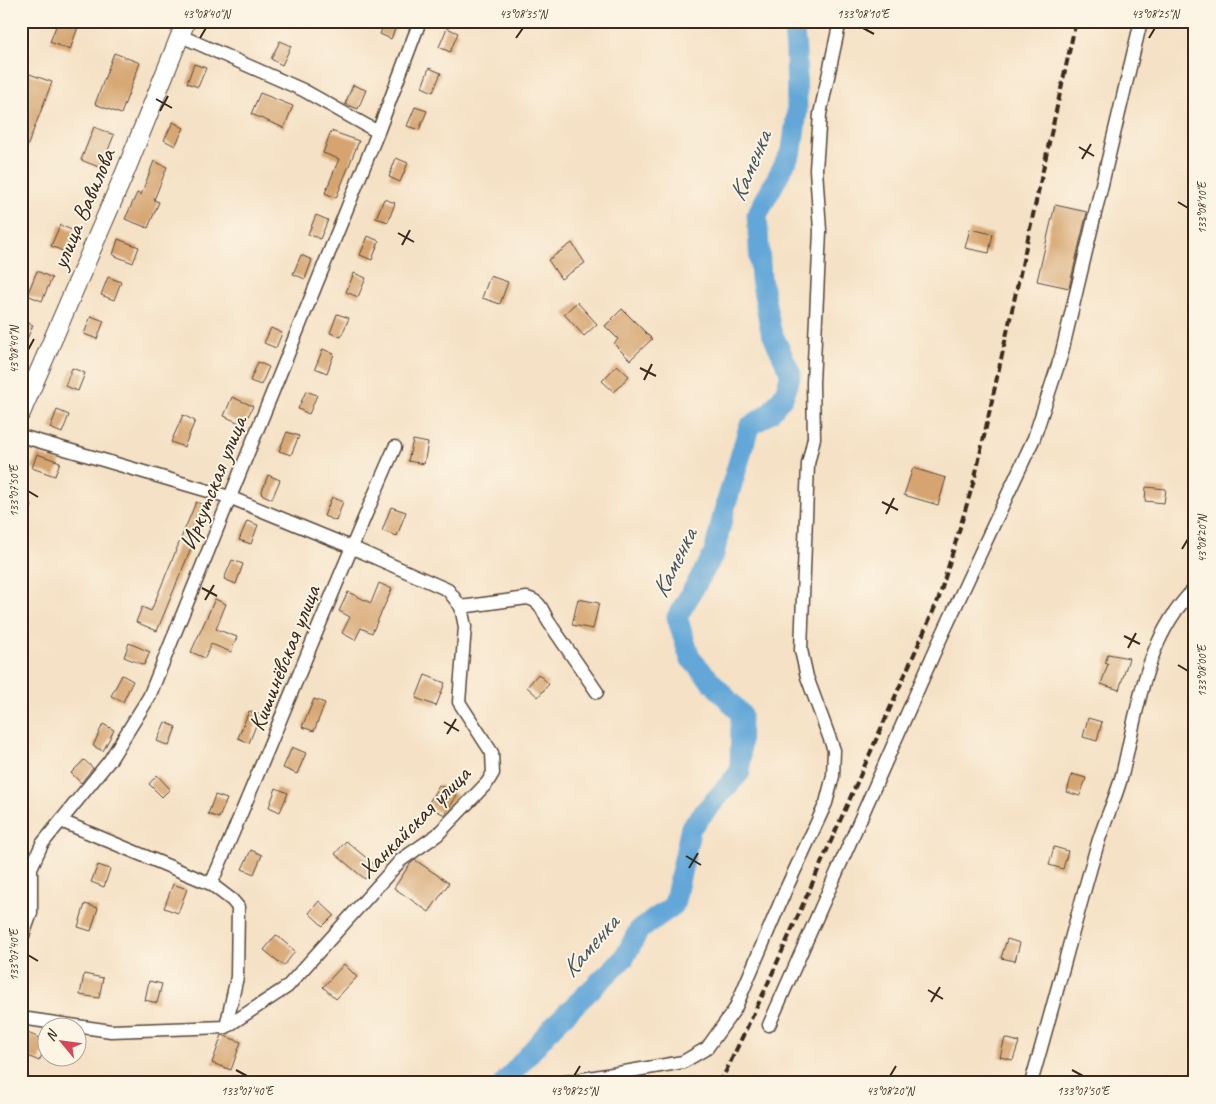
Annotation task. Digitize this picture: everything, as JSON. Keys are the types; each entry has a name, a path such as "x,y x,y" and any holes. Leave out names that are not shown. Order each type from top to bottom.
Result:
{"street":[{"name":"Иркутская улица","path":"21,941 31,913 31,868 42,844 110,760 149,697 378,132 420,21"},
{"path":"560,1083 683,1062 707,1048 735,1009 786,889 826,803 833,776 834,750 807,677 801,650 808,464 814,438 813,384 820,231 816,169 820,114 840,21"},
{"path":"769,1024 938,644 1034,438 1061,356 1141,21"},
{"path":"183,29 303,90 378,132"},
{"name":"улица Вавилова","path":"21,413 126,170 183,29"},
{"path":"21,436 229,497 351,546 442,586 455,596 461,606 527,598 534,599 542,608 548,621 597,692"},
{"name":"Кишинёвская улица","path":"211,884 273,742 351,546 395,447"},
{"path":"1031,1083 1103,825 1123,773 1141,685 1157,644 1182,601 1195,588"},
{"name":"Ханкайская улица","path":"226,1028 287,987 401,860 437,835 487,783 493,773 492,754 459,702 465,628 461,606"},
{"path":"21,1018 111,1030 226,1028 237,977 238,908 232,900 211,884 61,821"}],"building":[{"path":"58,21 80,21 70,50 50,42"},
{"path":"385,21 397,24 391,39 380,34"},
{"path":"447,28 458,33 450,52 439,47"},
{"path":"280,41 291,46 282,65 271,59"},
{"path":"114,53 140,63 121,114 95,104"},
{"path":"194,64 206,68 198,87 187,83"},
{"path":"429,68 441,73 433,92 422,87"},
{"path":"21,71 52,82 22,160 21,160"},
{"path":"353,85 366,90 358,109 345,104"},
{"path":"260,93 293,106 284,128 251,114"},
{"path":"415,107 427,111 419,130 407,126"},
{"path":"173,122 184,128 175,146 164,140"},
{"path":"94,127 114,135 101,168 81,160"},
{"path":"331,131 359,141 336,198 325,193 339,159 323,153"},
{"path":"396,158 408,163 400,182 389,177"},
{"path":"154,161 167,167 154,200 159,202 148,228 125,219 137,193 141,195"},
{"path":"384,199 395,203 388,222 376,218"},
{"path":"1055,205 1087,212 1069,288 1037,281"},
{"path":"316,215 328,220 320,239 308,234"},
{"path":"60,225 74,231 65,252 51,246"},
{"path":"970,229 993,234 989,253 965,248"},
{"path":"368,236 379,241 372,260 360,255"},
{"path":"118,239 139,247 133,263 113,255"},
{"path":"572,243 585,263 561,279 548,260"},
{"path":"301,255 312,260 305,279 293,274"},
{"path":"37,271 52,278 42,301 27,295"},
{"path":"354,273 366,278 358,297 346,292"},
{"path":"490,276 508,282 500,304 482,298"},
{"path":"108,277 121,282 114,300 101,295"},
{"path":"577,302 597,324 584,336 564,314"},
{"path":"622,309 652,339 630,360 614,344 618,339 605,326"},
{"path":"337,314 349,318 341,337 330,333"},
{"path":"91,316 104,321 97,339 84,334"},
{"path":"21,320 33,325 21,353"},
{"path":"271,328 282,333 276,348 264,343"},
{"path":"323,349 334,354 327,373 315,368"},
{"path":"258,362 269,367 261,385 250,381"},
{"path":"617,365 629,376 614,392 602,381"},
{"path":"72,368 85,373 78,391 65,386"},
{"path":"306,391 317,395 309,414 298,409"},
{"path":"232,397 253,406 244,425 224,416"},
{"path":"57,410 69,415 62,433 50,428"},
{"path":"183,415 195,421 184,447 171,442"},
{"path":"287,432 299,436 291,455 279,451"},
{"path":"413,440 428,443 424,464 408,461"},
{"path":"37,454 60,462 55,476 32,468"},
{"path":"913,468 946,478 938,505 904,495"},
{"path":"268,475 280,480 272,499 261,494"},
{"path":"1146,487 1166,489 1164,503 1145,501"},
{"path":"332,497 343,502 336,521 324,516"},
{"path":"21,501 32,505 22,533 21,532"},
{"path":"196,502 208,507 157,631 136,622 142,607 151,611"},
{"path":"391,507 406,512 397,536 382,531"},
{"path":"247,521 258,525 251,544 239,540"},
{"path":"232,560 243,564 236,584 224,579"},
{"path":"379,583 392,589 372,633 361,628 355,640 342,633 350,617 339,611 348,592 371,603"},
{"path":"215,599 226,604 216,629 237,637 231,652 211,644 205,658 191,652"},
{"path":"578,599 599,603 593,629 572,625"},
{"path":"129,643 150,652 144,665 124,657"},
{"path":"1108,654 1129,658 1119,690 1101,684 1108,664 1105,663"},
{"path":"538,674 549,684 538,697 527,687"},
{"path":"122,675 133,681 123,702 111,696"},
{"path":"425,675 445,683 436,706 416,698"},
{"path":"314,699 325,703 314,731 302,727"},
{"path":"249,711 260,715 249,743 238,738"},
{"path":"1088,718 1102,722 1097,741 1083,737"},
{"path":"165,722 176,727 169,746 157,741"},
{"path":"103,724 114,730 103,751 93,746"},
{"path":"292,747 306,753 297,774 283,768"},
{"path":"84,760 93,768 81,783 71,773"},
{"path":"1072,774 1086,778 1080,796 1067,792"},
{"path":"157,775 170,789 162,797 149,784"},
{"path":"439,785 457,795 445,815 427,806"},
{"path":"276,788 288,793 280,812 269,807"},
{"path":"215,795 227,799 219,818 208,814"},
{"path":"346,841 376,866 365,879 335,854"},
{"path":"1054,847 1068,851 1063,869 1049,865"},
{"path":"251,850 262,855 254,874 242,869"},
{"path":"415,860 449,883 429,912 394,888 410,864"},
{"path":"98,865 110,869 104,887 91,882"},
{"path":"173,884 187,889 178,913 164,908"},
{"path":"319,901 334,915 323,926 309,913"},
{"path":"85,904 98,908 91,931 78,927"},
{"path":"276,935 295,951 284,966 264,950"},
{"path":"1007,939 1020,943 1015,961 1001,958"},
{"path":"344,964 357,977 336,999 323,987"},
{"path":"84,974 103,978 99,998 80,995"},
{"path":"149,981 162,984 157,1003 145,1000"},
{"path":"24,1031 38,1037 38,1061 21,1053"},
{"path":"222,1035 241,1042 231,1070 212,1063"},
{"path":"1005,1038 1019,1042 1013,1060 1000,1057"}],"waterway":[{"name":"Каменка","path":"504,1083 554,1025 624,958 639,930 674,905 691,827 740,772 741,714 690,658 677,617 714,554 724,511 749,427 770,413 784,395 791,374 771,331 761,279 757,215 792,150 797,112 796,51 793,21"}],"railway":[{"path":"718,1083 726,1071 764,992 939,598 975,477 1076,21"}]}
